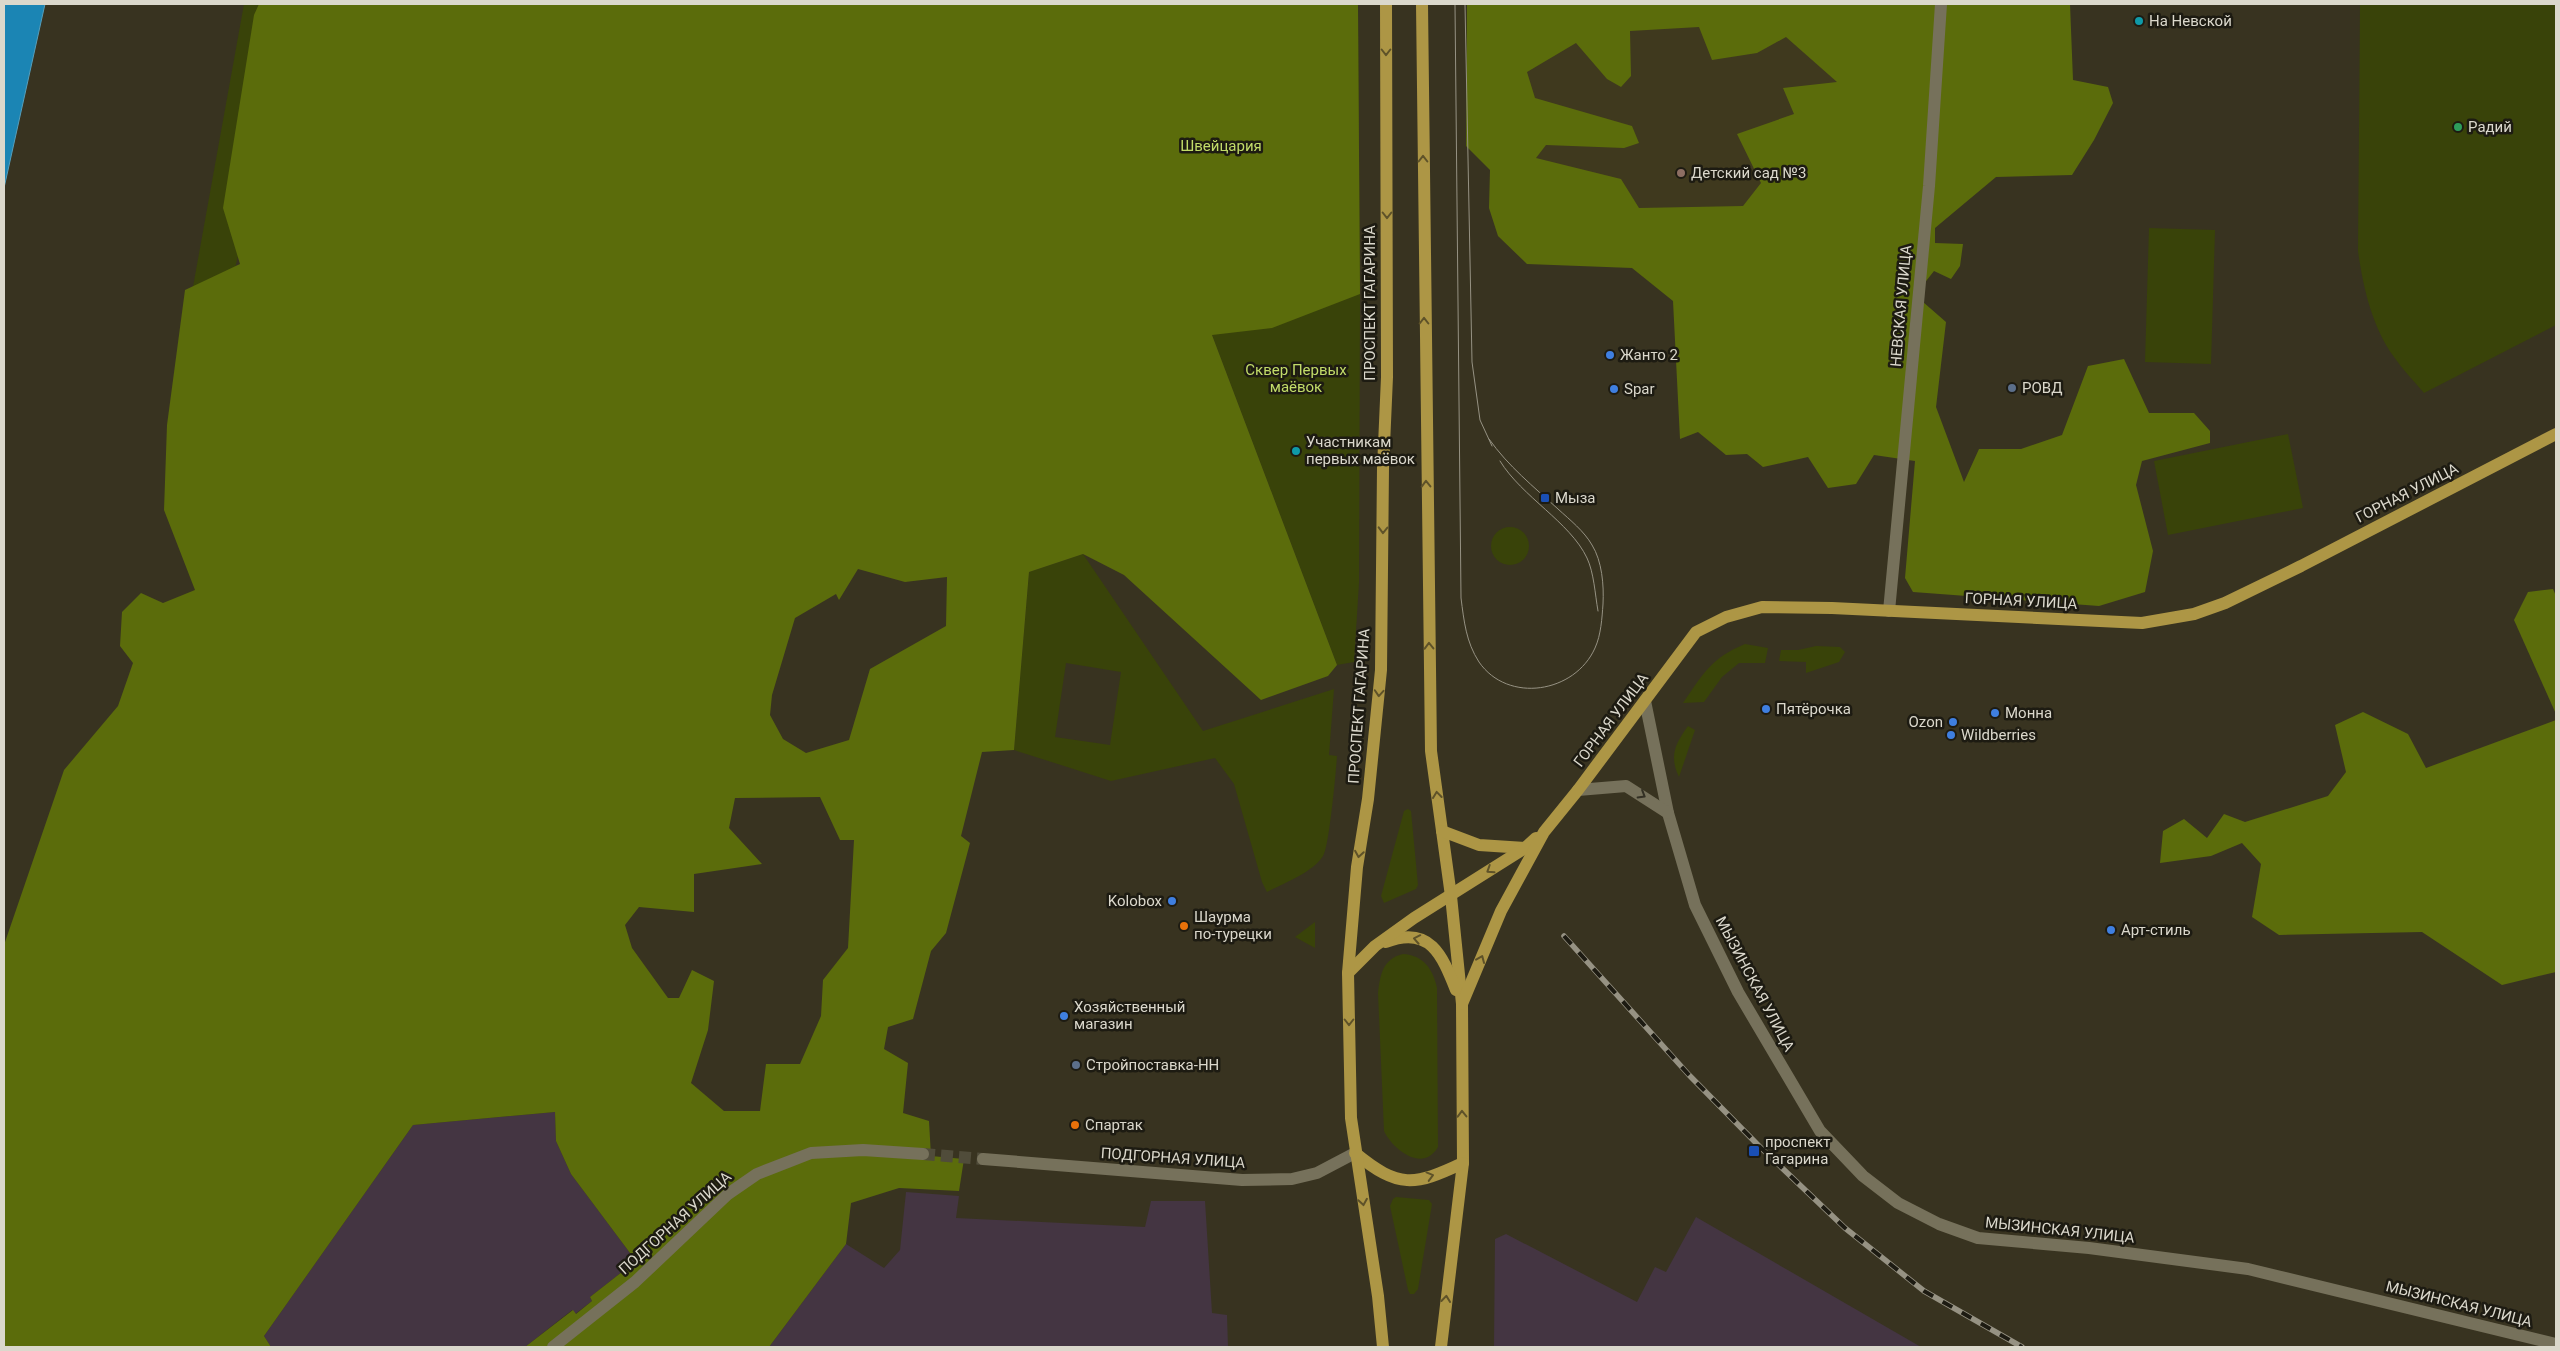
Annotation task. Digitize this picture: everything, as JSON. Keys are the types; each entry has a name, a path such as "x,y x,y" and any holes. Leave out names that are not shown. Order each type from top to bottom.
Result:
{"main road":[{"name":"ПРОСПЕКТ ГАГАРИНА","path":"1383,1347 1378,1296 1351,1118 1348,973 1357,867 1369,790 1381,670 1383,468 1387,376 1386,4"},
{"path":"1422,4 1429,695 1432,751 1451,896 1462,1004 1463,1162 1441,1347"},
{"name":"ГОРНАЯ УЛИЦА","path":"1462,1004 1501,911 1544,832 1578,790 1696,632 1726,617 1762,607 2142,623 2194,614 2225,602 2301,566 2556,434"},
{"path":"1442,831 1479,845 1525,848"},
{"name":"ГОРНАЯ УЛИЦА","path":"1348,973 1375,946 1525,848 1544,832"},
{"path":"1375,946 1393,939 1410,937 1427,941 1437,950 1445,963 1462,1004"},
{"path":"1355,1153 1377,1171 1401,1180 1430,1178 1463,1162"}],"street":[{"name":"НЕВСКАЯ УЛИЦА","path":"1889,611 1929,186 1941,4"},
{"name":"МЫЗИНСКАЯ УЛИЦА","path":"1645,701 1668,813 1695,905 1738,992 1820,1131 1864,1176 1898,1203 1939,1224 1978,1238 2088,1248 2248,1269 2556,1344"},
{"path":"1578,790 1626,786 1668,813"},
{"name":"ПОДГОРНАЯ УЛИЦА","path":"553,1347 635,1282 728,1194 757,1174 811,1153 863,1150 923,1154"},
{"name":"ПОДГОРНАЯ УЛИЦА","path":"982,1159 1242,1180 1292,1179 1317,1173 1355,1153"}],"shaded area":[{"name":"Детский сад №3","path":"1835,13 1842,246 1523,250 1518,15"},
{"path":"555,1112 556,1141 571,1174 636,1261 590,1297 592,1301 575,1314 572,1310 525,1347 271,1347 264,1336 413,1125"},
{"path":"906,1192 959,1196 956,1218 1145,1227 1151,1201 1205,1201 1212,1313 1227,1315 1228,1347 769,1347 846,1244 884,1268 900,1250"},
{"path":"1696,1217 1921,1347 1494,1347 1495,1239 1506,1234 1637,1302 1655,1267 1666,1272"}],"green space":[{"path":"244,4 302,4 202,398 178,370"},
{"name":"Швейцария","path":"259,4 1358,4 1360,294 1272,328 1212,335 1337,665 1328,676 1261,700 1124,575 1083,554 1029,572 1014,750 982,752 961,836 970,843 946,933 931,951 913,1019 888,1027 884,1049 908,1063 903,1113 929,1121 931,1156 964,1159 959,1191 899,1188 851,1203 846,1244 769,1347 525,1347 573,1310 576,1314 592,1301 590,1297 636,1261 571,1174 556,1141 555,1112 413,1125 264,1336 271,1347 4,1347 4,945 64,770 118,706 133,663 120,646 122,612 141,593 163,603 195,590 164,510 167,425 185,290 240,264 223,208 254,15","holes":["858,569 905,582 947,577 946,626 870,669 849,740 806,753 783,739 770,715 772,695 795,618 836,594 839,600","820,797 840,840 854,840 848,948 823,980 821,1016 800,1064 766,1064 760,1111 724,1111 691,1083 708,1030 714,981 692,970 679,998 668,998 632,948 625,925 639,907 694,912 694,874 762,864 729,828 735,798"]},
{"name":"Сквер Первых маёвок","path":"1358,4 1359,583 1354,662 1337,665 1212,335"},
{"path":"1467,4 2070,4 2073,80 2108,87 2113,103 2094,140 2072,175 1996,177 1935,228 1935,243 1963,244 1960,266 1951,279 1934,271 1915,295 1946,322 1936,407 1964,482 1979,449 2021,449 2062,435 2088,366 2124,359 2149,413 2194,413 2210,431 2210,443 2142,461 2136,485 2153,551 2145,592 2099,606 1913,592 1905,578 1915,461 1874,455 1856,484 1828,488 1808,457 1763,467 1747,454 1726,455 1698,432 1680,439 1673,301 1632,268 1527,264 1498,236 1489,208 1490,170 1466,146","holes":["1699,27 1712,60 1757,53 1786,37 1837,82 1783,88 1794,114 1737,134 1761,183 1743,206 1639,208 1621,179 1536,158 1546,145 1624,148 1639,143 1632,126 1535,98 1527,72 1576,43 1607,79 1621,87 1631,76 1630,31"]},
{"name":"Радий","path":"2360,4 2556,4 2556,325 2424,393 2397,362 2380,333 2374,320 2360,265 2358,251"},
{"path":"2149,228 2215,230 2211,364 2145,362"},
{"path":"2288,434 2303,508 2168,535 2154,461"},
{"path":"1510,527 1524,532 1529,546 1524,560 1510,565 1496,560 1491,546 1496,532"},
{"path":"1083,554 1203,731 1334,689 1329,755 1337,756 1332,809 1328,839 1323,856 1312,868 1267,892 1262,882 1234,784 1215,758 1111,781 1014,750 1029,572","holes":["1066,663 1121,672 1110,745 1055,737"]},
{"path":"2553,589 2556,596 2556,714 2514,620 2528,592"},
{"path":"1745,644 1768,648 1765,663 1739,663 1722,677 1704,702 1683,703 1702,675 1716,661 1733,649"},
{"path":"1816,646 1840,647 1845,652 1839,662 1806,673 1806,662 1779,661 1781,650 1798,650"},
{"path":"2363,712 2408,734 2426,768 2556,720 2556,972 2502,985 2422,932 2279,935 2252,917 2261,864 2242,843 2211,856 2160,863 2163,831 2184,819 2207,838 2224,814 2245,822 2328,796 2346,772 2335,725"},
{"path":"1688,726 1695,730 1679,777 1674,763 1675,750"},
{"path":"1408,809 1411,811 1418,885 1416,889 1384,903 1381,896 1404,811"},
{"path":"1315,922 1315,948 1295,937"},
{"path":"1403,954 1416,957 1426,964 1433,975 1437,988 1438,1147 1432,1155 1425,1158 1409,1156 1401,1151 1384,1131 1378,993 1384,968 1396,956"},
{"path":"1396,1197 1429,1200 1432,1204 1418,1289 1414,1294 1410,1294 1408,1290 1390,1206"}],"water":[{"path":"4,4 45,4 4,188"}],"tunnel":[{"path":"923,1154 983,1159"}],"tram line":[{"path":"1455,4 1461,598 1468,639 1479,662 1491,675 1507,684 1523,688 1540,688 1557,683 1573,675 1585,663 1595,648 1602,621 1603,581 1600,566 1595,551 1585,535 1513,467 1489,439"},
{"path":"1465,4 1472,362 1480,420 1492,446"},
{"path":"1500,461 1520,486 1558,521 1579,545 1587,558 1591,570 1598,611"}],"railway":[{"path":"1564,936 1689,1075 1759,1146 1845,1228 1924,1291 2022,1347"}],"place":[{"name":"На Невской","path":"2139,21"},
{"name":"Радий","path":"2458,127"},
{"name":"Детский сад №3","path":"1681,173"},
{"name":"Жанто 2","path":"1610,355"},
{"name":"РОВД","path":"2012,388"},
{"name":"Spar","path":"1614,389"},
{"name":"Участникам первых маёвок","path":"1296,451"},
{"name":"Мыза","path":"1545,498"},
{"name":"Пятёрочка","path":"1766,709"},
{"name":"Монна","path":"1995,713"},
{"name":"Ozon","path":"1953,722"},
{"name":"Wildberries","path":"1951,735"},
{"name":"Kolobox","path":"1172,901"},
{"name":"Шаурма по-турецки","path":"1184,926"},
{"name":"Арт-стиль","path":"2111,930"},
{"name":"Хозяйственный магазин","path":"1064,1016"},
{"name":"Стройпоставка-НН","path":"1076,1065"},
{"name":"Спартак","path":"1075,1125"},
{"name":"проспект Гагарина","path":"1754,1151"}]}
